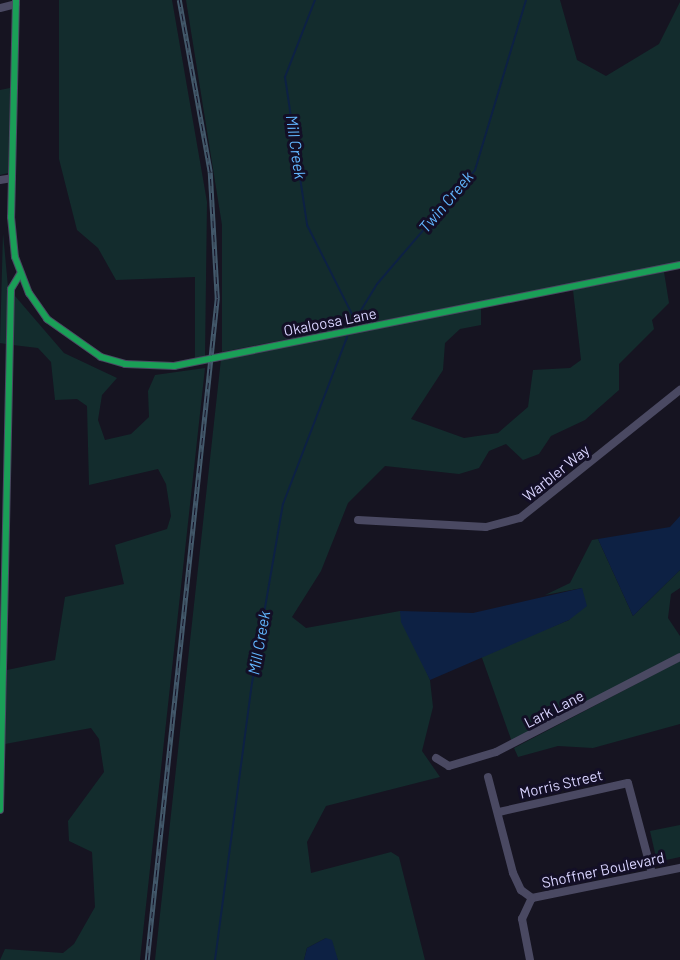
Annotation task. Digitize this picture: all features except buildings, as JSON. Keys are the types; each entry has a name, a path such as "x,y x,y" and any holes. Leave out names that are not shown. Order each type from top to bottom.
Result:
{"street":[{"path":"0,8 16,2 12,235 20,274 11,289 4,401 0,810"},
{"path":"0,180 12,178"},
{"name":"Okaloosa Lane","path":"20,274 40,310 66,337 110,360 150,367 680,265"},
{"name":"Warbler Way","path":"358,520 486,527 520,518 680,390"},
{"name":"Lark Lane","path":"435,758 449,766 504,749 680,657"},
{"path":"488,777 518,885 532,897 522,919 530,960"},
{"name":"Morris Street","path":"499,812 628,783 652,873"},
{"name":"Shoffner Boulevard","path":"532,897 680,868"}],"green space":[{"path":"59,0 172,0 207,202 205,356 195,358 195,277 116,280 98,248 77,230 59,159"},
{"path":"186,0 560,0 577,60 606,76 659,44 680,2 680,262 222,352 222,225"},
{"path":"10,88 8,173 0,175 0,90"},
{"path":"3,233 8,287 6,344 0,343"},
{"path":"664,272 669,303 652,320 654,329 619,364 619,390 585,420 551,436 539,454 523,460 506,444 489,451 479,468 459,474 385,466 348,503 321,571 292,617 306,628 400,611 430,680 433,707 422,751 440,777 326,806 307,842 311,873 391,852 399,857 425,960 338,960 326,938 307,948 304,960 155,960 221,359 481,308 481,325 460,329 445,343 443,370 411,419 464,438 498,433 528,407 533,370 570,368 581,360 573,290"},
{"path":"15,296 64,353 117,378 102,395 98,420 105,440 131,434 149,417 148,391 155,375 205,368 140,960 0,960 5,949 63,953 74,944 95,907 92,852 69,841 68,821 104,772 99,739 91,728 5,744 7,670 55,660 65,597 124,584 115,545 167,529 171,516 166,484 158,469 89,485 87,406 77,399 55,400 51,362 38,348 13,345"},
{"path":"598,539 633,616 680,570 680,588 671,594 668,618 680,636 680,653 512,742 481,655 569,620 582,588 545,595 570,583 592,540"},
{"path":"680,661 680,724 593,748 558,746 518,757 514,748"},
{"path":"680,825 680,857 657,862 650,831"}],"water":[{"path":"680,516 680,570 633,616 598,539 670,527"},
{"path":"582,588 587,606 569,620 430,680 401,622 400,611 473,613"},
{"path":"326,938 332,940 338,960 304,960 307,948"}],"waterway":[{"name":"Mill Creek","path":"315,0 285,77 307,225 354,318"},
{"name":"Twin Creek","path":"352,325 377,284 475,170 526,0"},
{"name":"Mill Creek","path":"215,960 252,683 283,504 347,337"}],"railway":[{"path":"147,960 217,298 210,172 179,0"}],"cycle path":[{"path":"16,0 11,217 15,257 29,293 47,319 101,357 125,364 174,366 680,265"},
{"path":"0,810 11,289 20,274"}]}
